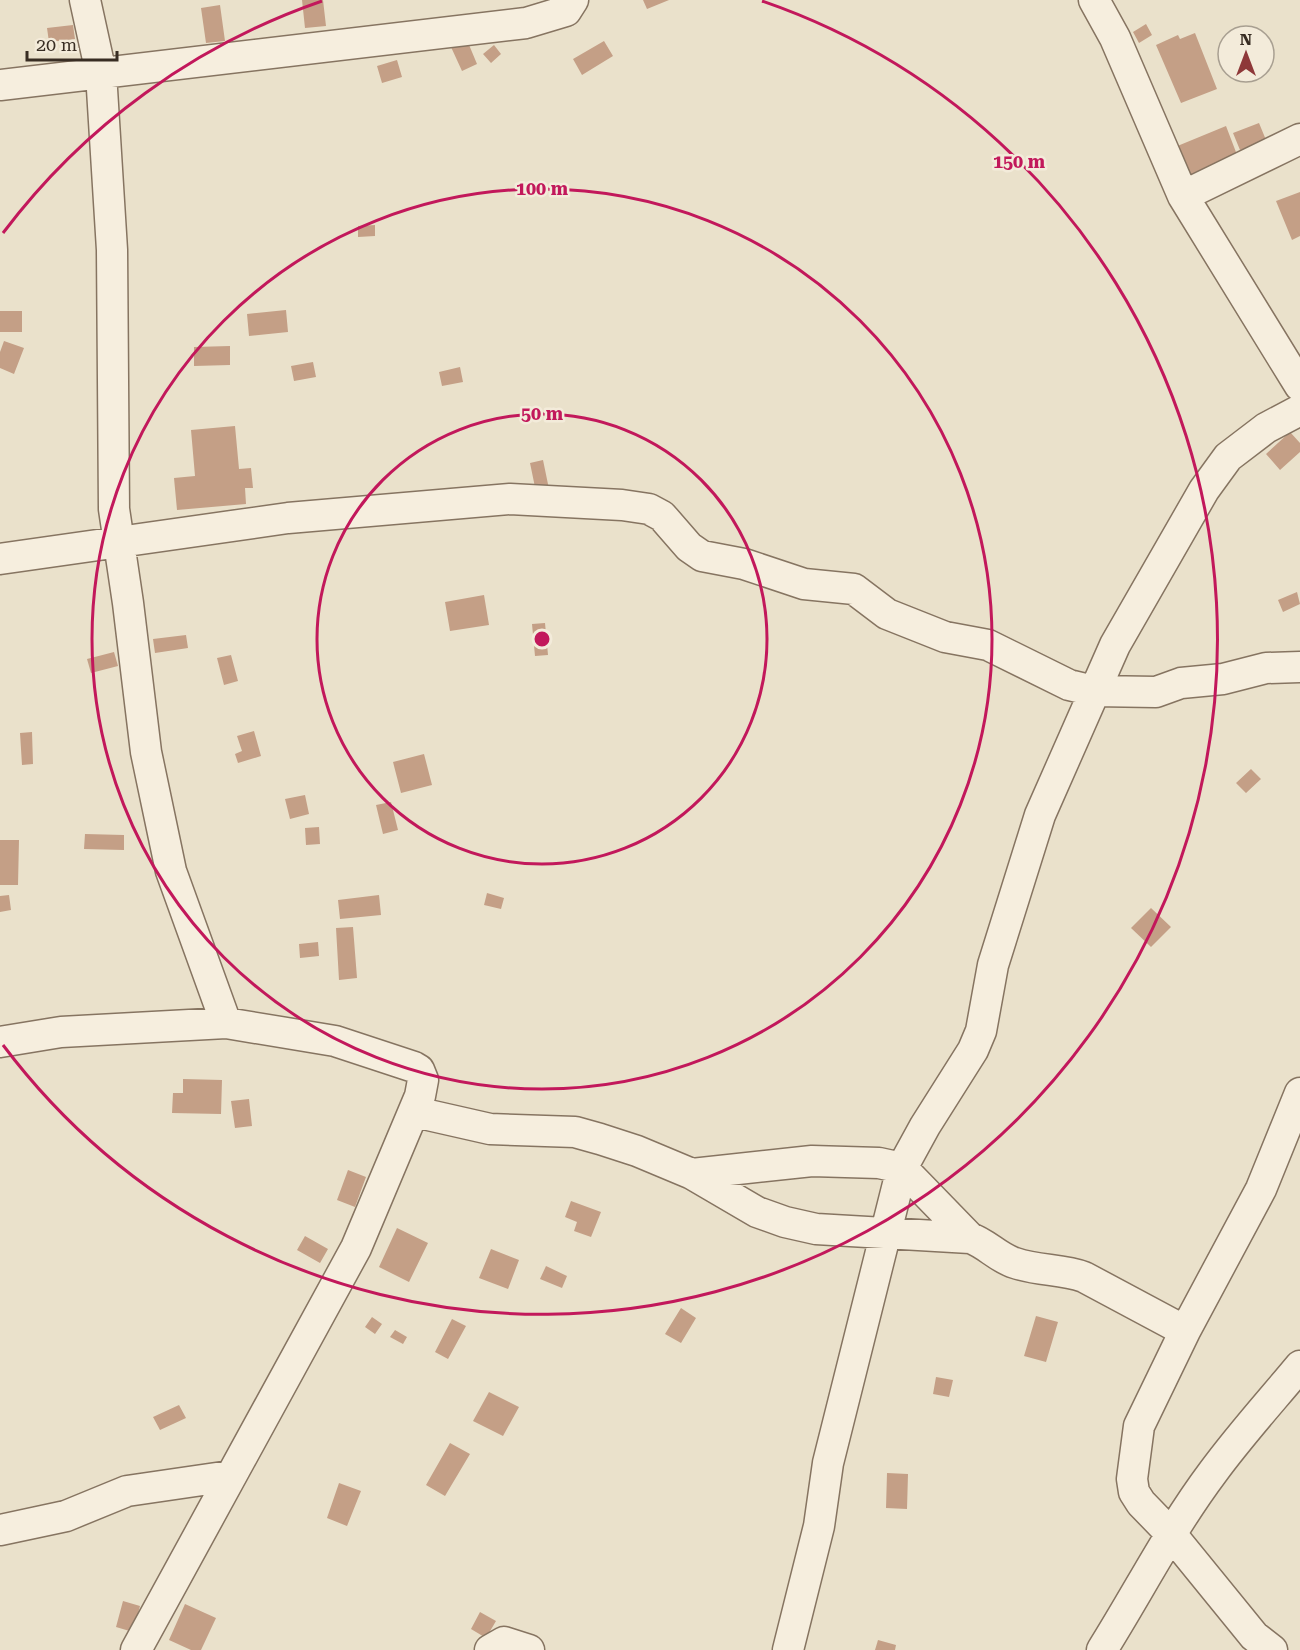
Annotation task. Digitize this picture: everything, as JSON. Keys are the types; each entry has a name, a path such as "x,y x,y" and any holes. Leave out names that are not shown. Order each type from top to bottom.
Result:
{"street":[{"path":"85,0 101,73 112,250 112,461 118,543 128,603 146,752 171,871 226,1023"},
{"path":"0,85 526,23 566,11 572,6 573,0"},
{"path":"1094,0 1115,38 1183,196 1300,386"},
{"path":"1183,196 1300,139"},
{"path":"788,1650 819,1526 828,1463 902,1168 925,1126 973,1050 981,1032 993,965 1040,815 1115,645 1204,490 1228,457 1266,428 1300,410"},
{"path":"0,559 288,518 510,499 564,504 622,504 649,510 662,516 689,547 702,556 744,564 804,584 854,589 887,614 945,637 988,645 1069,685 1094,691 1156,692 1181,683 1223,679 1266,668 1300,667"},
{"path":"0,1042 61,1032 226,1023 334,1041 367,1050 414,1067 419,1070 423,1080 415,1112 356,1248 136,1650"},
{"path":"1272,1650 1254,1636 1171,1534 1141,1503 1134,1492 1133,1460 1139,1426 1185,1331 1262,1189 1300,1093"},
{"path":"415,1112 490,1129 575,1132 638,1150 692,1174 757,1212 785,1222 816,1229 970,1238"},
{"path":"692,1174 812,1161 879,1164 902,1168 970,1238 1014,1263 1070,1272 1084,1277 1185,1331"},
{"path":"1102,1650 1147,1579 1171,1534 1213,1471 1300,1366"},
{"path":"0,1530 66,1516 127,1491 230,1476"},
{"path":"490,1650 504,1642 529,1650"}],"building":[{"path":"302,0 323,0 326,26 305,28"},
{"path":"643,0 669,0 647,9"},
{"path":"220,5 225,41 206,43 201,8"},
{"path":"1146,24 1152,35 1139,43 1133,32"},
{"path":"73,25 75,39 49,42 47,28"},
{"path":"1195,33 1217,89 1181,103 1156,45 1178,35 1180,39"},
{"path":"467,40 477,64 462,71 451,47"},
{"path":"604,41 613,56 582,75 573,59"},
{"path":"494,45 501,54 491,63 483,54"},
{"path":"397,60 402,77 382,83 377,66"},
{"path":"1259,123 1266,140 1240,150 1233,133"},
{"path":"1226,126 1239,160 1188,181 1175,147"},
{"path":"1300,192 1300,236 1292,240 1276,201"},
{"path":"375,225 375,236 358,237 358,226"},
{"path":"286,310 288,332 249,336 247,314"},
{"path":"0,311 22,311 22,332 0,332"},
{"path":"4,341 24,348 14,374 0,368 0,352"},
{"path":"230,346 230,365 194,366 194,347"},
{"path":"313,362 316,377 294,381 291,366"},
{"path":"460,367 463,382 442,386 439,372"},
{"path":"235,426 239,469 251,468 253,488 245,488 246,504 177,510 174,478 195,476 191,430"},
{"path":"1290,432 1300,443 1300,452 1280,470 1266,454"},
{"path":"543,460 549,489 536,492 530,463"},
{"path":"1297,592 1300,604 1283,612 1278,600"},
{"path":"484,595 489,625 450,631 445,602"},
{"path":"545,623 548,655 535,656 532,624"},
{"path":"186,635 188,648 155,653 153,639"},
{"path":"114,652 118,666 91,673 87,659"},
{"path":"231,655 238,681 224,685 217,658"},
{"path":"254,731 261,756 238,763 235,754 242,751 237,736"},
{"path":"32,732 33,764 22,765 20,733"},
{"path":"424,754 432,785 401,793 393,762"},
{"path":"1251,769 1261,779 1246,793 1236,783"},
{"path":"305,795 309,814 290,819 285,799"},
{"path":"391,802 398,830 383,834 376,805"},
{"path":"319,827 320,844 306,845 305,828"},
{"path":"85,834 124,835 124,850 84,849"},
{"path":"0,840 19,840 18,885 0,885"},
{"path":"487,893 504,898 501,909 484,905"},
{"path":"9,895 11,910 0,912 0,896"},
{"path":"379,895 381,915 340,919 338,900"},
{"path":"1151,908 1171,927 1151,947 1131,928"},
{"path":"353,927 357,978 339,980 336,928"},
{"path":"318,942 319,956 300,958 299,944"},
{"path":"183,1079 222,1080 221,1114 172,1113 173,1093 183,1093"},
{"path":"249,1099 252,1126 235,1128 231,1101"},
{"path":"348,1170 366,1177 355,1207 337,1200"},
{"path":"571,1201 601,1212 591,1237 574,1231 577,1222 565,1217"},
{"path":"397,1228 428,1243 409,1282 379,1267"},
{"path":"305,1236 328,1249 320,1263 297,1250"},
{"path":"491,1249 519,1260 508,1289 479,1278"},
{"path":"546,1266 567,1276 562,1288 540,1279"},
{"path":"681,1308 696,1318 681,1343 665,1334"},
{"path":"1036,1316 1058,1322 1046,1362 1024,1356"},
{"path":"372,1317 382,1324 375,1334 365,1327"},
{"path":"452,1319 466,1326 448,1359 435,1352"},
{"path":"395,1330 407,1337 403,1344 390,1337"},
{"path":"936,1377 953,1380 949,1397 933,1394"},
{"path":"489,1392 519,1407 503,1436 473,1421"},
{"path":"179,1405 186,1418 160,1430 153,1417"},
{"path":"450,1443 470,1454 445,1496 426,1485"},
{"path":"887,1473 908,1474 907,1509 886,1508"},
{"path":"339,1483 361,1491 347,1526 327,1518"},
{"path":"123,1601 140,1606 133,1632 116,1627"},
{"path":"185,1604 216,1618 201,1650 191,1650 169,1640"},
{"path":"480,1612 496,1621 486,1638 471,1629"},
{"path":"878,1640 896,1645 895,1650 875,1650"}]}
